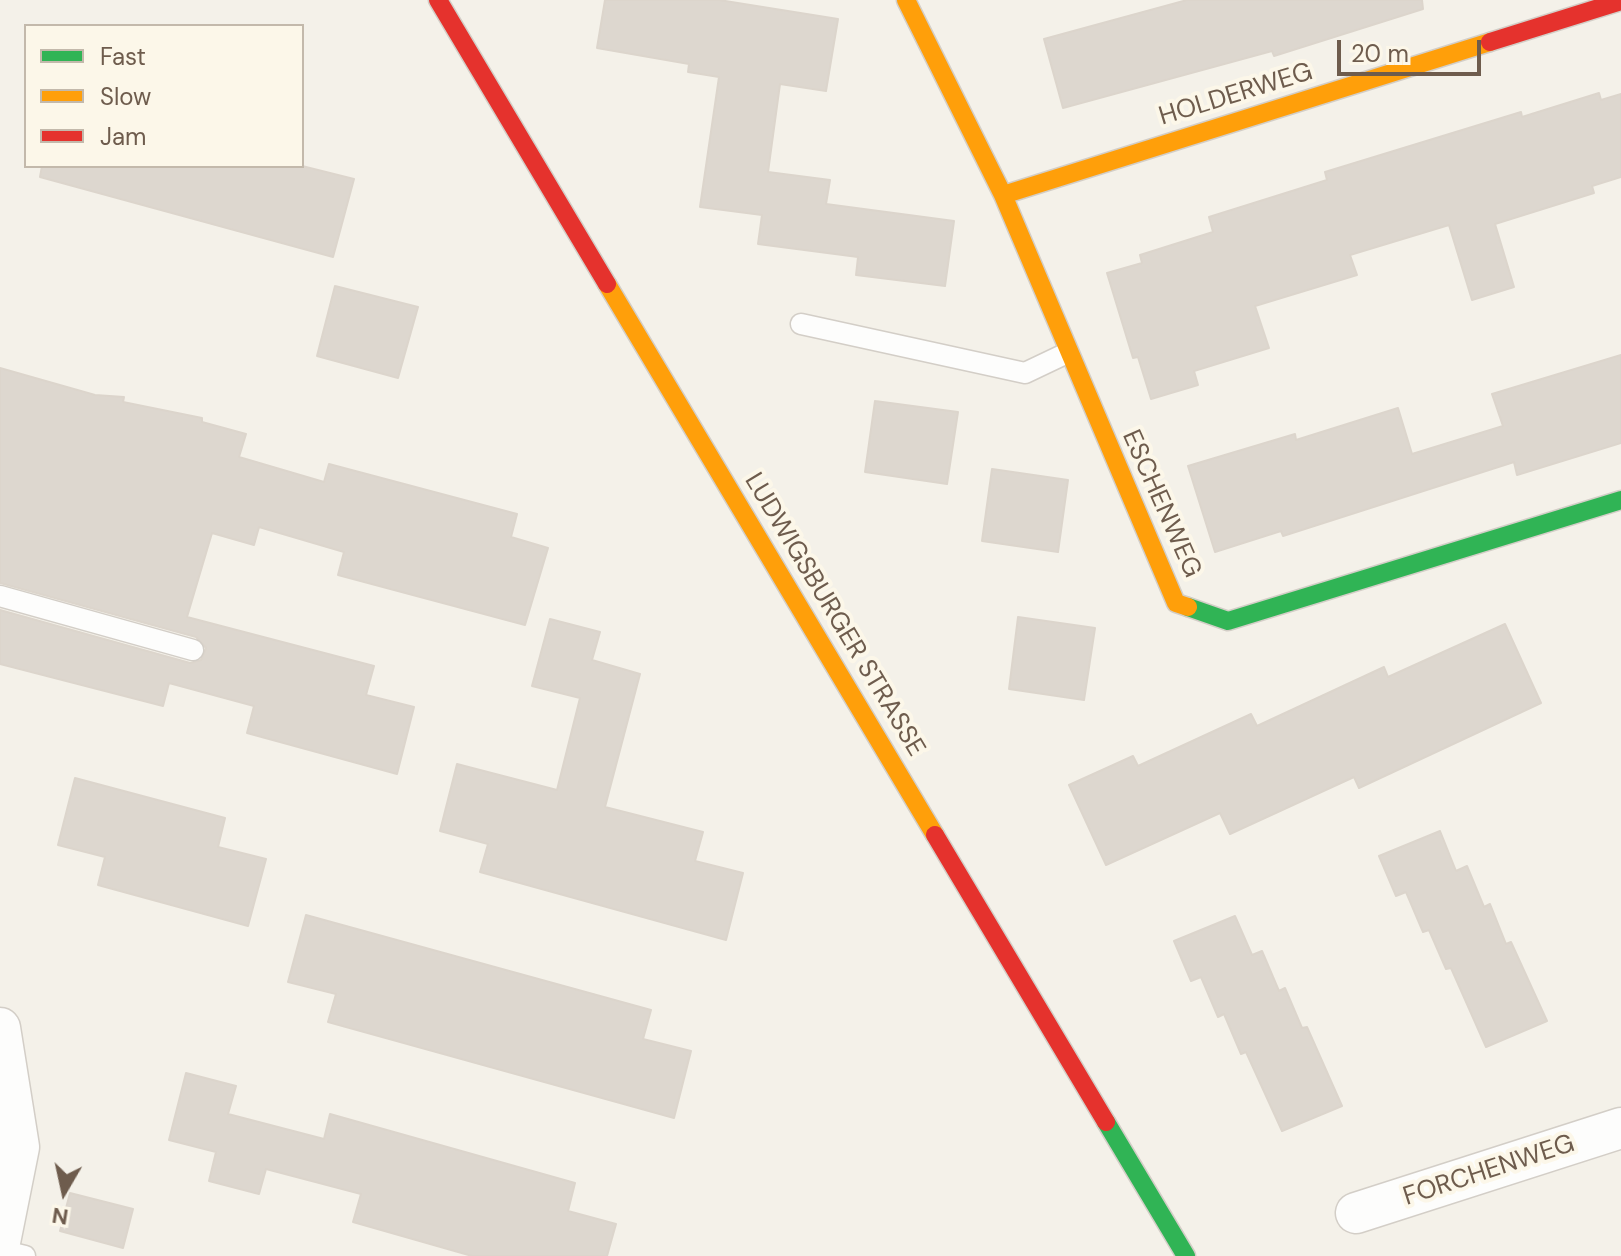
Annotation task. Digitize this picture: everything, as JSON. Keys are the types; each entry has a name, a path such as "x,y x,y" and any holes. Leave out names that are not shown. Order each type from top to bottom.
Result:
{"street":[{"name":"LUDWIGSBURGER STRASSE","path":"438,0 1186,1256"},
{"name":"ESCHENWEG","path":"906,0 1003,195 1067,353 1176,603 1228,621 1621,500"},
{"name":"HOLDERWEG","path":"1003,195 1621,1"},
{"path":"0,1028 19,1147 0,1242"},
{"name":"FORCHENWEG","path":"1356,1213 1621,1128"}],"lane":[{"path":"801,324 1025,373 1067,353"},
{"path":"0,596 193,650"},
{"path":"0,1250 25,1256"}],"building":[{"path":"605,0 719,0 838,19 826,91 780,84 768,172 830,180 826,204 954,221 945,286 856,275 858,257 758,244 762,215 700,207 719,77 688,72 689,64 597,48"},
{"path":"1187,0 1422,0 1423,9 1274,56 1272,51 1063,108 1044,39"},
{"path":"1599,93 1601,100 1621,94 1621,177 1592,186 1594,193 1495,224 1514,287 1472,300 1449,225 1350,255 1357,275 1255,306 1269,348 1194,371 1198,385 1151,399 1138,357 1133,358 1107,273 1142,263 1140,255 1213,232 1209,217 1327,180 1325,172 1521,112 1522,117"},
{"path":"304,166 354,179 333,257 40,177 42,168"},
{"path":"335,286 418,307 398,378 317,356"},
{"path":"1621,355 1621,443 1517,475 1514,462 1283,536 1281,531 1215,552 1188,466 1295,434 1296,440 1398,408 1412,454 1503,426 1492,394"},
{"path":"0,368 95,395 124,397 123,402 202,418 202,422 246,434 239,457 324,482 329,464 517,514 511,537 548,548 525,625 338,575 344,552 259,527 254,545 212,533 187,617 374,666 366,695 414,707 397,774 247,733 254,706 169,683 163,706 0,664 0,610 190,663 201,660 206,648 196,637 0,583"},
{"path":"875,401 958,412 947,484 865,472"},
{"path":"992,469 1068,480 1058,552 982,541"},
{"path":"1018,617 1095,628 1084,700 1009,689"},
{"path":"550,619 600,632 592,660 640,674 605,807 703,832 695,861 743,873 726,940 480,872 488,844 440,831 457,764 557,790 580,698 532,686"},
{"path":"1505,624 1541,703 1359,788 1354,777 1230,834 1220,813 1106,865 1069,785 1133,756 1138,766 1251,714 1257,726 1384,667 1388,677"},
{"path":"75,778 225,818 218,847 266,859 248,926 98,885 105,857 58,845"},
{"path":"1440,831 1456,871 1467,866 1484,907 1490,904 1506,944 1511,942 1547,1021 1486,1047 1451,968 1446,969 1429,930 1423,932 1406,892 1396,896 1379,856"},
{"path":"306,915 651,1010 643,1039 691,1051 674,1118 328,1022 336,994 288,982"},
{"path":"1235,916 1252,955 1262,951 1279,991 1285,988 1302,1028 1307,1027 1342,1106 1282,1131 1246,1052 1241,1054 1224,1014 1218,1017 1201,977 1191,981 1174,941"},
{"path":"186,1073 236,1086 228,1114 324,1139 330,1114 575,1183 568,1211 616,1224 607,1256 472,1256 353,1222 361,1194 266,1169 259,1194 209,1181 216,1152 169,1140"},
{"path":"70,1193 133,1209 123,1248 60,1231"}],"traffic: fast":[{"path":"1188,607 1228,621 1621,500"},
{"path":"1106,1122 1186,1256"}],"traffic: slow":[{"path":"906,0 1003,195 1176,603 1188,607"},
{"path":"1003,195 1490,42"},
{"path":"607,284 935,835"}],"traffic: jam":[{"path":"438,0 607,284"},
{"path":"1490,42 1621,1"},
{"path":"935,835 1106,1122"}]}
